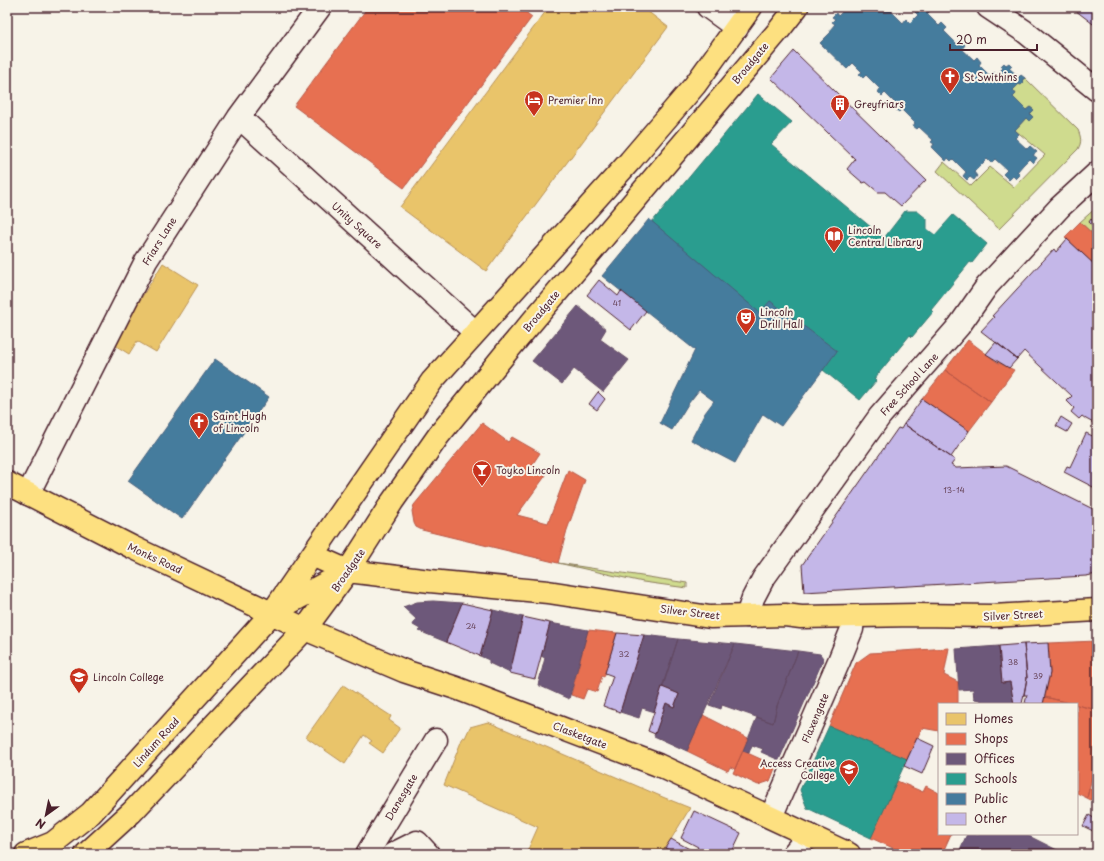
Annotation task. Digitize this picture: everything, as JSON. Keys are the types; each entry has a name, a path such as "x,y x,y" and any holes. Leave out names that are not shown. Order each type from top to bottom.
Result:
{"main road":[{"path":"272,613 432,381 695,85 751,7"},
{"name":"Broadgate","path":"305,629 348,571 392,502 439,435 509,349 779,30 796,7"},
{"name":"Monks Road","path":"7,483 132,547 305,629"},
{"name":"Silver Street","path":"312,555 348,571 430,581 548,592 710,617 785,615 801,617 916,615 993,616 1097,610"},
{"path":"272,613 348,571"},
{"name":"Lindum Road","path":"26,854 53,843 91,813 272,613"},
{"path":"86,854 132,812 305,629"},
{"name":"Clasketgate","path":"305,629 404,672 456,688 658,765 849,854"}],"street":[{"name":"Friars Lane","path":"28,494 146,261 239,118 320,7"},
{"path":"708,7 737,28"},
{"path":"988,7 1012,14 1024,31 1097,90"},
{"name":"Unity Square","path":"239,118 475,332"},
{"name":"Free School Lane","path":"748,616 753,598 763,579 880,416 950,337 987,286 1060,207 1097,173"},
{"name":"Flaxengate","path":"771,817 852,629 853,617"},
{"name":"Danesgate","path":"367,854 436,740"},
{"path":"793,854 809,835"},
{"path":"393,854 417,842 428,854"}],"green space":[{"path":"1025,78 1078,130 1081,142 1078,149 999,229 937,171 944,162 971,186 990,167 1014,187 1045,155 1015,130 1026,118 1029,121 1033,117 1030,114 1034,110 1030,107 1026,110 1013,97 1016,94 1013,90 1019,84 1021,85 1024,82 1022,80"},
{"path":"1097,207 1097,238 1080,222"},
{"path":"558,563 687,583 687,588 643,582"}],"building: Homes":[{"name":"Premier Inn","path":"549,7 642,7 668,27 486,271 400,207"},
{"path":"163,263 198,285 156,352 137,341 129,354 113,344"},
{"path":"343,685 391,716 389,720 400,728 383,753 369,743 372,741 364,735 345,764 306,737"},
{"path":"488,722 690,808 662,854 526,854 538,827 444,785 463,737 465,738 470,727"}],"building: Shops":[{"path":"368,7 519,7 532,17 404,188 294,106"},
{"path":"1080,222 1097,238 1097,267 1065,237"},
{"path":"968,340 997,362 1014,370 991,402 945,370"},
{"path":"945,370 991,402 969,431 922,399"},
{"name":"Toyko Lincoln","path":"482,423 508,442 512,437 540,453 532,465 546,475 517,515 548,523 568,470 585,480 567,530 558,563 422,530 416,527 412,511 414,505"},
{"path":"588,630 617,633 604,677 602,676 597,692 587,689 583,699 571,695"},
{"path":"1097,641 1097,710 1078,705 1078,703 1069,703 1045,697 1050,673 1048,643"},
{"path":"949,648 944,675 958,682 958,703 938,703 938,731 922,728 907,759 829,726 856,663 870,653"},
{"path":"1045,697 1070,703 1043,703"},
{"path":"1078,705 1097,710 1097,757 1087,798 1078,794"},
{"path":"703,715 748,738 735,769 730,767 728,771 687,751"},
{"path":"743,751 776,766 770,781 758,785 733,773"},
{"path":"897,781 923,792 926,786 938,792 938,835 951,835 942,854 906,854 871,838"},
{"path":"1089,788 1097,791 1097,803 1087,798"}],"building: Offices":[{"path":"578,306 606,329 600,339 629,360 603,392 574,369 562,384 532,361"},
{"path":"433,601 462,603 446,642 419,631 420,629 413,625 416,619 403,607 417,602"},
{"path":"493,610 523,617 510,673 489,663 489,660 480,656"},
{"path":"550,623 588,630 569,699 538,685 545,658 541,656"},
{"path":"644,635 678,639 655,712 642,708 639,718 620,712"},
{"path":"678,639 735,644 687,751 654,736 666,703 674,707 679,694 662,687"},
{"path":"735,644 798,651 777,706 773,723 722,705 721,709 709,705"},
{"path":"999,646 1002,683 1010,682 1014,703 980,703 981,700 974,699 973,689 959,690 956,649"},
{"path":"798,651 820,654 823,660 779,760 761,752 763,749 752,745 749,753 743,751 757,717 773,723 777,706"},
{"path":"967,835 1027,835 1065,854 958,854"}],"building: Schools":[{"name":"Lincoln Central Library","path":"758,94 792,122 771,144 884,238 905,211 917,211 927,219 927,229 935,235 953,215 987,244 972,263 970,262 931,310 933,312 912,337 910,335 874,379 876,381 860,400 823,370 837,351 770,301 760,313 652,222"},
{"name":"Access Creative College","path":"829,726 907,759 871,838 807,808 800,790"}],"building: Public":[{"name":"St Swithins","path":"847,7 889,7 888,8 903,23 906,19 910,23 918,15 914,11 918,7 922,10 926,7 930,11 927,14 939,26 942,23 947,28 944,31 957,44 960,40 965,45 962,49 974,60 977,57 981,62 979,65 990,76 994,72 996,75 1003,68 1001,66 1004,63 1006,65 1009,63 1012,66 1009,68 1019,77 1021,75 1025,78 1022,80 1024,82 1021,85 1019,84 1013,90 1016,94 1013,97 1026,110 1030,107 1034,110 1030,114 1033,117 1029,121 1026,118 1015,130 1019,134 1015,138 1027,149 1030,146 1037,152 1033,155 1037,158 1033,163 1029,159 1017,172 1020,175 1016,179 1013,176 1009,180 1003,174 1007,170 995,159 991,163 987,159 974,172 977,176 974,180 970,177 967,180 963,176 966,172 953,159 951,161 948,158 946,161 932,147 934,144 931,142 933,140 919,127 917,129 913,126 915,123 901,109 899,112 894,108 897,105 885,93 882,96 878,92 880,89 866,75 863,78 859,74 862,72 853,63 847,69 820,43 831,32 830,30 835,24 832,22 835,19 832,17 836,13 838,16"},
{"name":"Lincoln Drill Hall","path":"649,219 760,313 770,301 837,351 781,426 763,414 735,463 691,440 705,413 714,401 699,390 688,404 672,430 660,423 695,350 602,276"},
{"name":"Saint Hugh of Lincoln","path":"215,359 269,397 182,519 128,481"}],"building: Other":[{"path":"1071,7 1097,7 1097,27"},
{"name":"Greyfriars","path":"794,51 926,180 901,206 885,192 878,192 866,182 863,183 847,169 855,159 771,78"},
{"path":"1091,219 1097,225 1097,230 1089,222"},
{"path":"1067,239 1097,267 1097,425 1082,416 1079,419 1071,412 1074,408 1067,401 1072,396 1024,351 1017,359 981,331 994,317 992,316 1054,249 1056,252"},
{"path":"599,280 618,296 621,291 646,311 631,330 587,295"},
{"path":"996,342 1017,359 1009,368 986,354"},
{"path":"598,392 605,399 597,410 589,404"},
{"path":"922,399 969,431 951,457 904,424"},
{"path":"1061,417 1072,424 1067,432 1056,426"},
{"path":"904,424 955,460 951,465 956,468 1006,466 1097,511 1097,574 1086,576 804,592 802,565 898,428 901,429"},
{"path":"1086,433 1097,438 1097,489 1064,472 1067,466 1070,467"},
{"path":"462,603 493,610 480,656 446,642"},
{"path":"523,617 550,623 535,679 510,673"},
{"path":"617,633 644,635 620,712 603,706 613,676 605,673"},
{"path":"1048,643 1050,673 1043,703 1025,703 1027,695 1024,695 1027,678 1024,644"},
{"path":"1024,644 1027,678 1022,703 1014,703 1010,682 1002,683 999,646"},
{"path":"662,687 679,694 674,707 666,703 655,734 648,731"},
{"path":"917,738 934,746 922,774 904,766"},
{"path":"694,811 741,833 731,854 694,854 698,847 681,838"},
{"path":"1089,815 1097,820 1097,833 1083,826"},
{"path":"671,839 695,852 694,854 677,854 665,848"}],"place":[{"name":"St Swithins","path":"950,94"},
{"name":"Premier Inn","path":"534,117"},
{"name":"Greyfriars","path":"840,121"},
{"name":"Lincoln Central Library","path":"834,253"},
{"name":"Lincoln Drill Hall","path":"746,335"},
{"name":"Saint Hugh of Lincoln","path":"199,439"},
{"name":"Toyko Lincoln","path":"482,487"},
{"name":"Lincoln College","path":"79,694"},
{"name":"Access Creative College","path":"849,786"}]}
